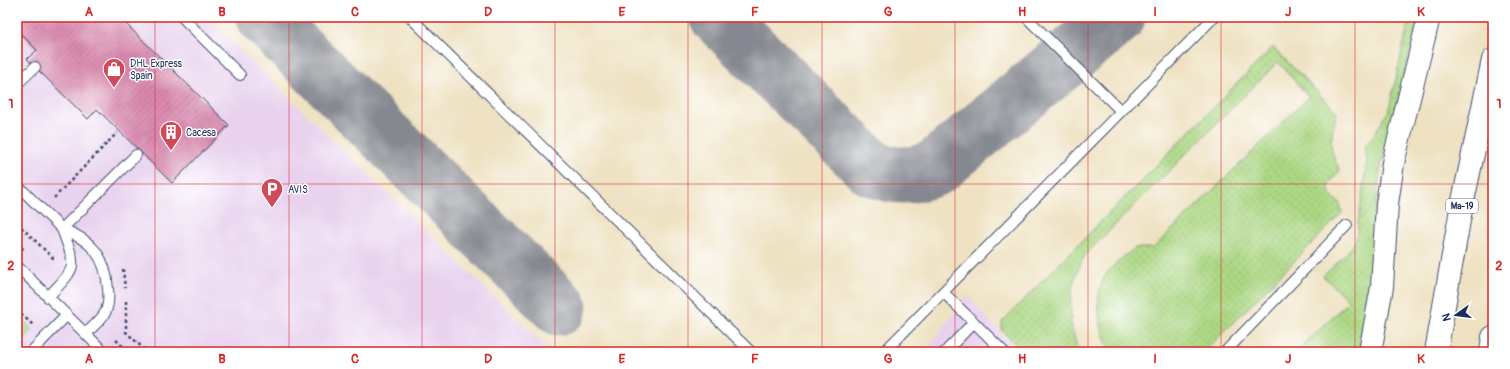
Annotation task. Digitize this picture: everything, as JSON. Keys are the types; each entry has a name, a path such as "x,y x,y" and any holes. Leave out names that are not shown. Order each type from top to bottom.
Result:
{"main road":[{"path":"1370,352 1382,287 1386,204 1393,163 1429,17"},
{"name":"Ma-19","path":"1436,352 1460,215 1493,60"},
{"path":"1490,352 1493,337"}],"lane":[{"path":"182,17 240,75"},
{"path":"410,17 751,352"},
{"path":"1026,17 1121,111"},
{"path":"884,352 1214,17"},
{"path":"17,84 35,67"},
{"path":"62,229 136,155"},
{"path":"17,185 62,229 84,240 99,256 104,264 108,275 109,301 105,313 86,334"},
{"path":"1225,352 1347,225"},
{"path":"48,297 70,273 73,265 62,229"},
{"path":"17,266 104,352"},
{"path":"943,292 1004,352"},
{"path":"31,352 67,315"},
{"path":"945,352 974,322"}],"path":[{"path":"17,223 54,259"}],"shaded area":[{"path":"17,17 206,17 551,352 17,352"},
{"path":"967,295 1018,352 925,352"}],"green space":[{"path":"1298,17 1321,17 1315,22 1307,24"},
{"path":"1410,17 1419,17 1381,166 1377,192 1371,299 1359,352 1296,352 1349,301 1323,276 1346,254 1356,239 1367,160 1364,146 1374,134 1388,112"},
{"path":"1273,47 1337,112 1331,141 1333,154 1340,170 1329,184 1330,195 1340,203 1342,213 1204,352 1110,352 1103,332 1098,309 1100,287 1104,277 1111,268 1135,248 1153,248 1309,97 1278,62 1085,255 1075,279 1071,303 1072,327 1079,352 1024,352 1002,331 1002,322"},
{"path":"17,314 33,330 17,346"}],"building":[{"path":"17,17 119,17 229,125 172,183 97,109 88,119 27,59 37,50 21,34 17,38"}],"taxiway":[{"path":"264,17 559,307"},
{"path":"718,17 870,167 878,171 895,175 910,175 935,168 1117,17"}],"place":[{"name":"DHL Express Spain","path":"114,88"},
{"name":"Cacesa","path":"171,152"},
{"name":"AVIS","path":"272,208"}]}
